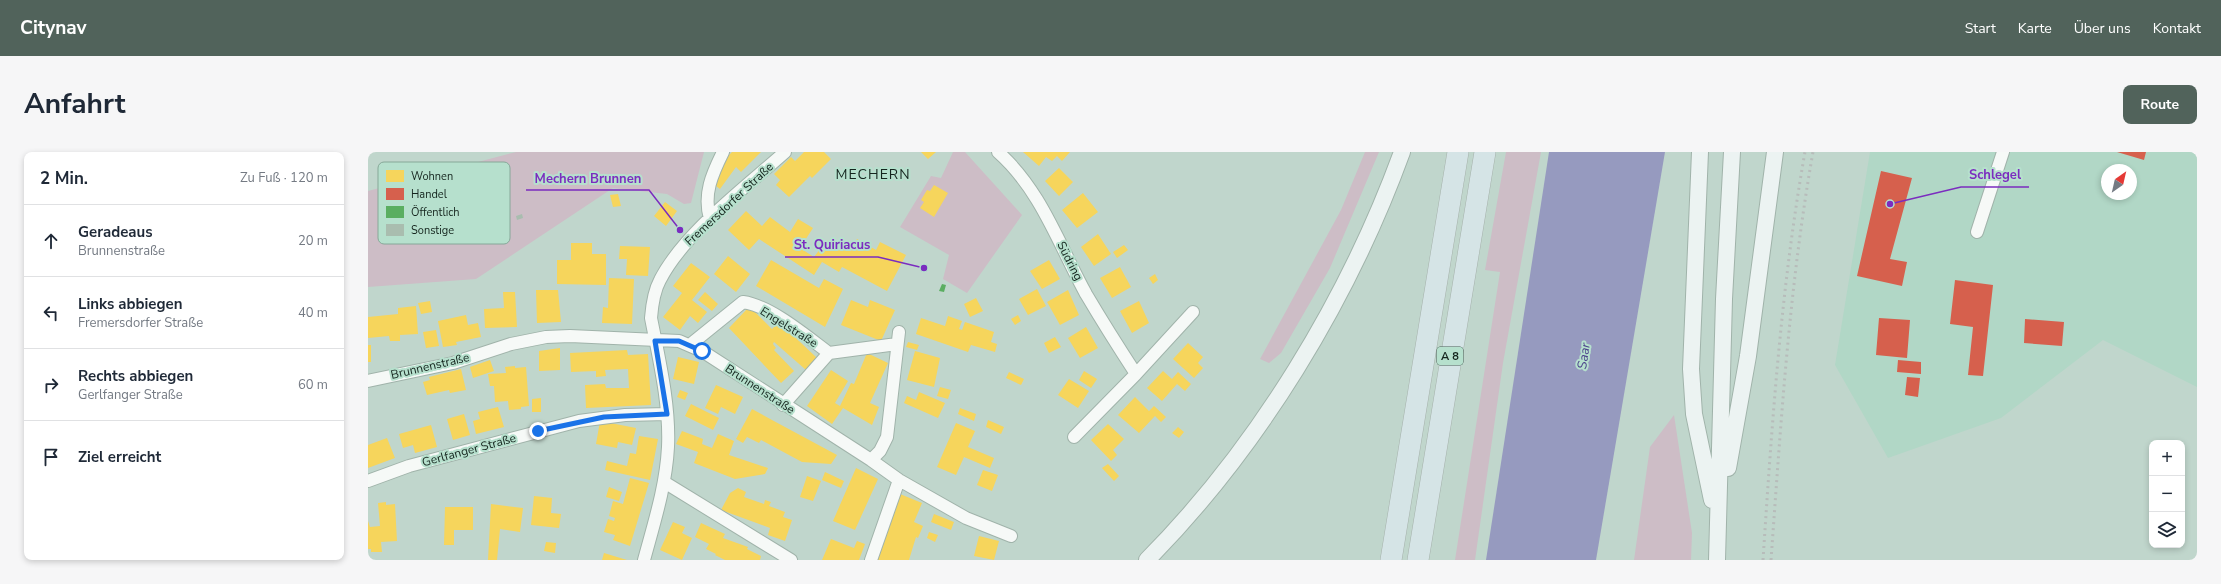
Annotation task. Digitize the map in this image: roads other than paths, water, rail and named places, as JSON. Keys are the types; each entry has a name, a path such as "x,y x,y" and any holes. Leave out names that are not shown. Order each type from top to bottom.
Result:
{"highway":[{"name":"A 8","path":"1391,560 1458,152"},
{"name":"A 8","path":"1418,560 1485,152"}],"main road":[{"path":"1147,560 1220,478 1296,368 1351,271 1391,182 1402,152"},
{"path":"1700,152 1692,333 1692,393 1698,435 1718,527"},
{"path":"1717,560 1724,299 1732,152"},
{"path":"1718,527 1737,408 1748,356 1775,152"}],"street":[{"path":"710,219 707,205 708,186 723,152"},
{"name":"Fremersdorfer Straße","path":"644,560 664,482 668,447 667,414 651,318 652,304 660,280 670,264 688,242 710,219 785,152"},
{"name":"Südring","path":"998,152 1021,176 1038,200 1086,293 1136,374"},
{"path":"1977,232 2003,152"},
{"name":"Engelstraße","path":"690,344 743,302 763,309 784,321 829,353"},
{"path":"1074,437 1136,374 1193,312"},
{"name":"Brunnenstraße","path":"368,381 453,362 511,344 546,337 570,336 679,341 690,344 871,460 899,480 966,518 1011,536"},
{"name":"Engelstraße","path":"783,405 829,353 898,338 887,438 880,451 871,460"},
{"name":"Gerlfanger Straße","path":"368,481 409,466 579,421 625,415 667,414"},
{"path":"871,560 899,480"},
{"path":"664,482 791,560"}],"water":[{"name":"Saar","path":"1549,152 1665,152 1596,560 1486,560"}],"railway":[{"path":"1763,560 1778,355 1790,253 1805,152"},
{"path":"1771,560 1782,406 1792,304 1813,152"}],"place":[{"name":"Schlegel","path":"1890,204"},
{"name":"Mechern Brunnen","path":"680,230"},
{"name":"St. Quiriacus","path":"924,268"}],"district":[{"name":"MECHERN","path":"873,174"}]}
